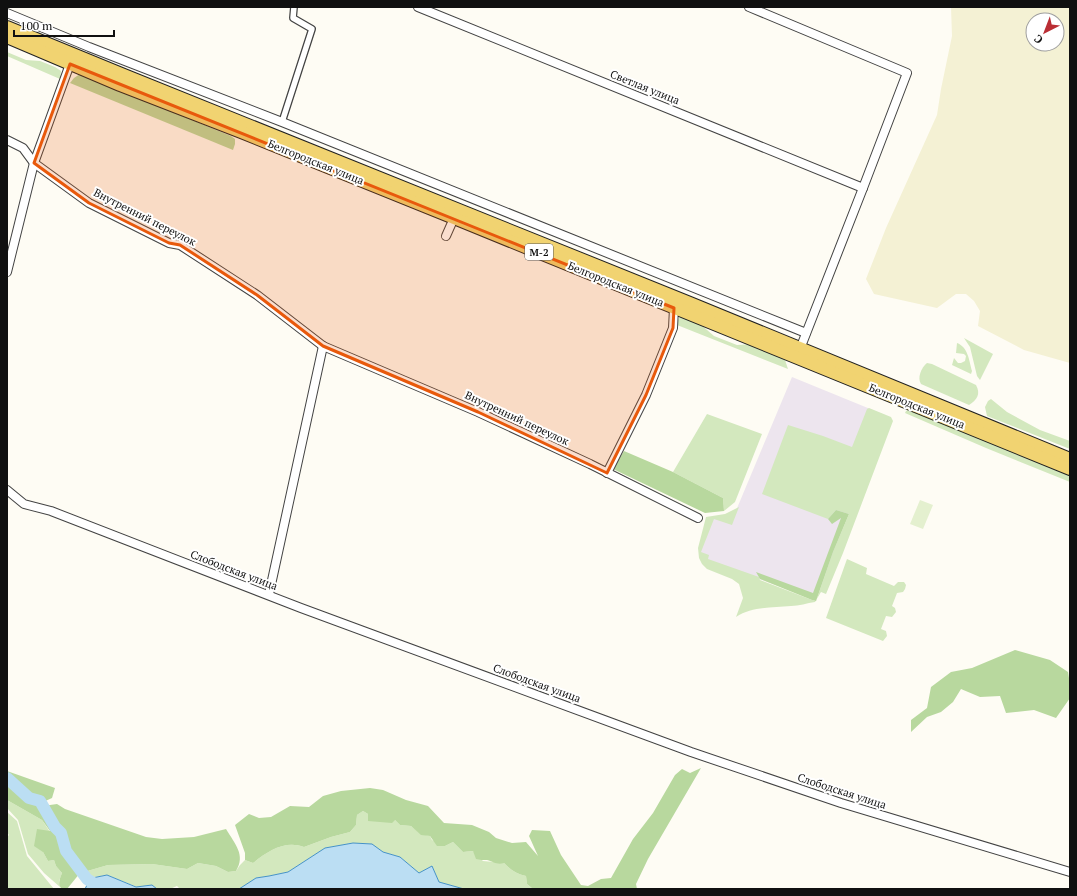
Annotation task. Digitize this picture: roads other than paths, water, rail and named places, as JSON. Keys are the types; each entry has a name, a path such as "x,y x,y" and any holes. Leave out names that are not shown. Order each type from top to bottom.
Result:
{"main road":[{"name":"Белгородская улица","path":"7,27 455,213 674,308 1070,469"},
{"name":"Белгородская улица","path":"7,37 70,64 800,348 1070,459"}],"street":[{"path":"282,122 312,29 293,18 294,7"},
{"name":"Светлая улица","path":"418,7 863,188"},
{"path":"749,7 907,73 800,348"},
{"path":"7,13 89,47 282,122 806,334"},
{"path":"84,59 89,47"},
{"path":"7,272 34,164 70,64"},
{"path":"7,140 23,148 34,164"},
{"name":"Внутренний переулок","path":"34,164 90,203 169,243 180,245 258,296 323,346 478,412 608,473 698,518"},
{"path":"446,236 462,195"},
{"path":"608,473 646,395 673,328 674,308"},
{"path":"269,594 323,346"},
{"name":"Слободская улица","path":"7,490 24,504 51,511 316,613 736,767 841,803 1070,872"}],"water":[{"path":"353,843 372,844 383,852 400,857 419,873 432,866 439,882 464,889 239,889 256,878 288,872 325,848"},
{"path":"107,875 136,887 152,885 157,889 85,889 87,879"}],"waterway":[{"path":"7,778 29,798 40,801 55,827 61,833 66,851 87,879 102,889"}]}
